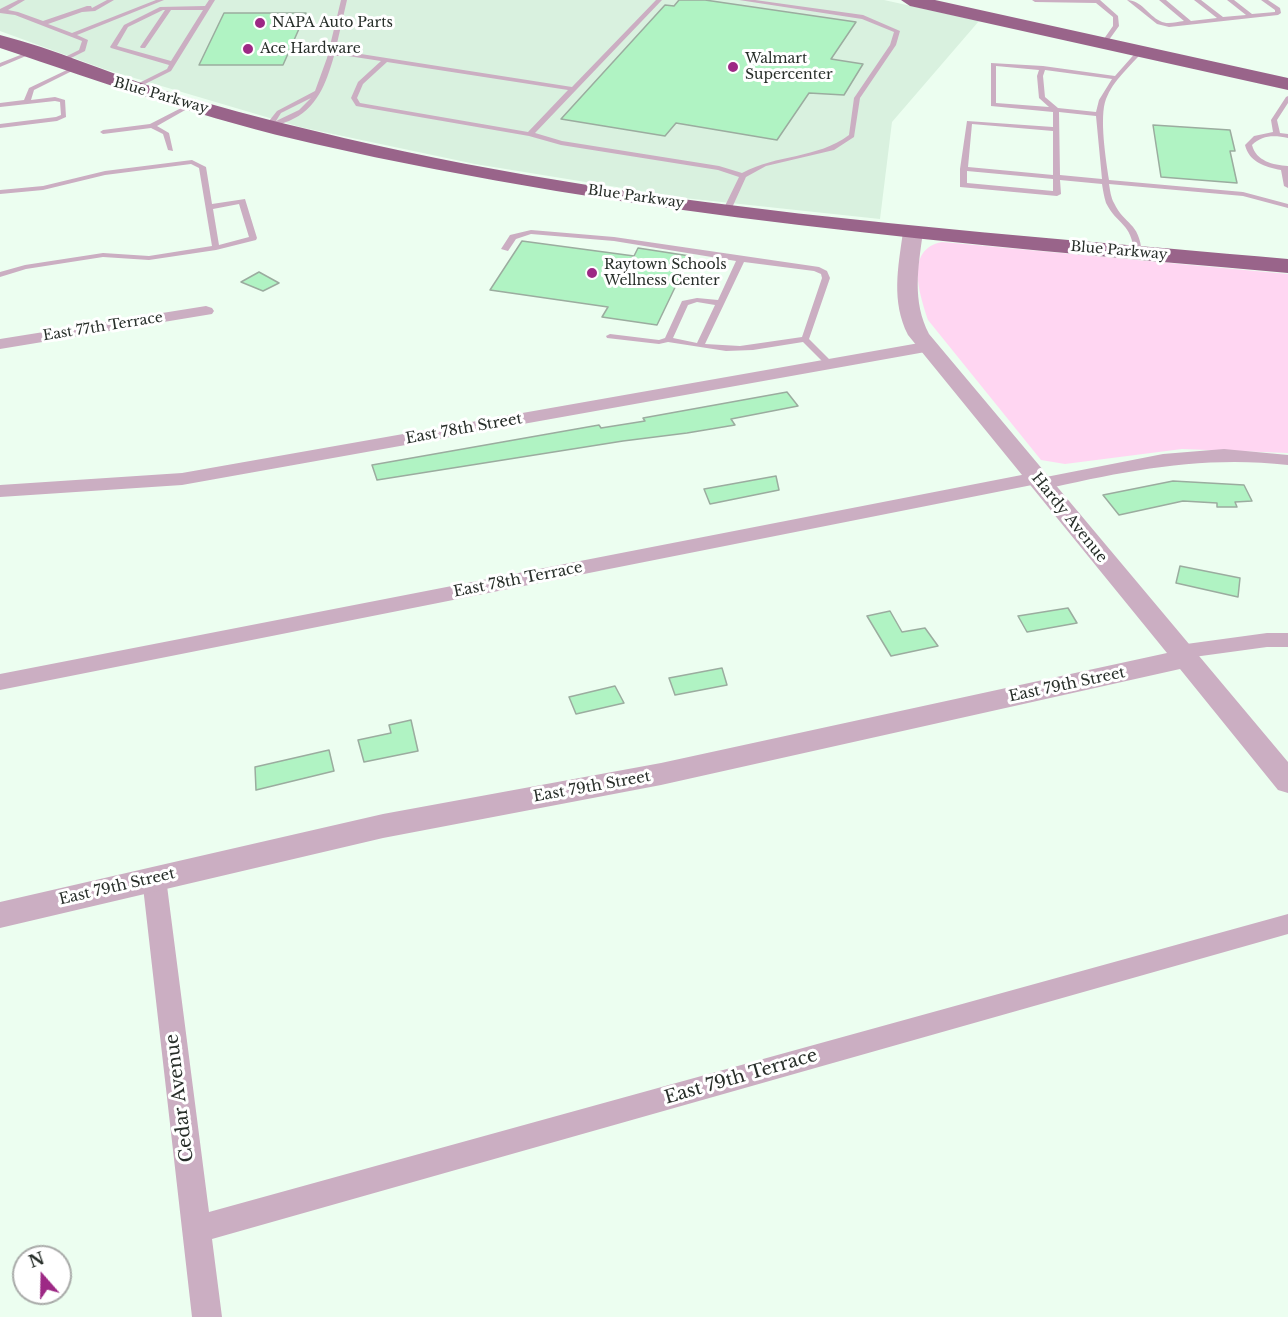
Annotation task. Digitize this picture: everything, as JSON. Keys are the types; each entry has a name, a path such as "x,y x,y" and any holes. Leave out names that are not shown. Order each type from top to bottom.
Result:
{"highway":[{"path":"910,0 1288,84"},
{"name":"Blue Parkway","path":"0,41 65,66 191,105 268,126 445,166 625,196 727,210 913,232 1288,266"}],"street":[{"name":"Hardy Avenue","path":"913,232 904,296 912,322 925,347 946,368 1288,782"},
{"name":"East 77th Terrace","path":"0,344 206,311"},
{"name":"East 78th Street","path":"0,491 182,479 925,347"},
{"name":"East 78th Terrace","path":"0,682 1153,459 1234,454 1288,460"},
{"name":"East 79th Street","path":"0,915 383,826 661,774 1182,656 1267,640 1288,640"},
{"name":"Cedar Avenue","path":"154,878 207,1317"},
{"name":"East 79th Terrace","path":"195,1230 1288,924"}],"lane":[{"path":"1,11 22,0"},
{"path":"44,23 84,7 93,10 109,0"},
{"path":"100,1 109,0"},
{"path":"74,34 161,0"},
{"path":"268,126 306,108 323,82 344,0"},
{"path":"530,134 659,0"},
{"path":"727,210 743,176 763,165 827,151 843,144 852,136 857,98 893,45 897,31 863,17 742,0"},
{"path":"1035,0 1098,1 1116,17 1116,26 1104,43"},
{"path":"1130,0 1159,24 1190,23 1278,13 1278,9 1264,0"},
{"path":"1162,0 1190,23"},
{"path":"1197,0 1222,19"},
{"path":"1230,0 1251,16"},
{"path":"173,64 113,47 126,26 162,8 209,2"},
{"path":"133,88 169,70 209,2"},
{"path":"144,47 169,8"},
{"path":"1,11 16,13 86,40 85,47 65,66 31,89 27,102"},
{"path":"108,21 126,26"},
{"path":"1137,253 1138,238 1129,222 1109,203 1105,182 1100,107 1117,78 1140,51"},
{"path":"0,64 30,53"},
{"path":"330,54 386,60 572,89"},
{"path":"386,60 360,83 354,98 358,105 530,134 561,143 694,162 743,176"},
{"path":"1100,114 993,105 993,64 1117,78"},
{"path":"1043,68 1040,76 1042,98 1056,110 1057,194 963,185 969,122 1056,129"},
{"path":"1277,134 1274,120 1288,98"},
{"path":"0,105 55,99 63,101 64,116 57,119 0,126"},
{"path":"103,132 153,126 191,105"},
{"path":"153,126 166,133 171,150"},
{"path":"1288,136 1277,134 1254,138 1248,145 1249,152 1262,162 1286,168 1288,186"},
{"path":"0,192 43,188 105,173 192,162 202,167 216,248"},
{"path":"964,169 1243,194 1288,206"},
{"path":"0,275 25,267 103,255 149,258 216,248 253,238 242,201 209,207"},
{"path":"505,249 513,237 531,232 614,239 816,269 824,273 826,278 806,339"},
{"path":"700,346 741,259"},
{"path":"668,340 685,303 698,300 721,303"},
{"path":"610,336 659,342 668,340 717,350 749,348 806,339"},
{"path":"806,339 830,364"}],"shaded area":[{"path":"0,0 884,0 979,21 892,122 880,219 684,198 475,164 300,127 104,69 0,31"},
{"path":"942,242 1288,274 1288,453 1182,449 1065,464 1041,460 928,320 919,286 919,263 930,246"}],"building":[{"name":"Walmart Supercenter","path":"679,0 705,0 856,22 831,59 863,64 844,95 809,93 777,140 676,123 665,136 561,119 665,5 674,6"},
{"name":"Ace Hardware","path":"224,13 306,13 283,65 199,65"},
{"path":"1153,125 1230,130 1235,151 1230,151 1237,183 1161,177"},
{"name":"Raytown Schools Wellness Center","path":"522,241 634,256 638,248 690,256 657,325 602,317 608,307 490,290"},
{"path":"259,272 279,283 263,291 241,282"},
{"path":"787,392 798,406 731,419 735,425 377,480 372,465 599,425 601,428 645,421 643,418"},
{"path":"776,476 779,490 710,504 704,489"},
{"path":"1173,481 1244,485 1252,501 1235,502 1237,507 1217,507 1217,503 1183,501 1119,515 1103,495"},
{"path":"1180,566 1240,578 1238,597 1176,583"},
{"path":"1068,608 1077,623 1027,632 1018,616"},
{"path":"890,611 902,632 925,628 938,646 891,656 867,616"},
{"path":"722,668 727,685 675,695 669,678"},
{"path":"615,686 624,703 576,714 569,697"},
{"path":"411,720 418,751 364,762 358,740 391,733 389,725"},
{"path":"329,750 334,771 256,790 255,767"}],"place":[{"name":"NAPA Auto Parts","path":"260,23"},
{"name":"Ace Hardware","path":"248,49"},
{"name":"Walmart Supercenter","path":"733,67"},
{"name":"Raytown Schools Wellness Center","path":"592,273"}]}
